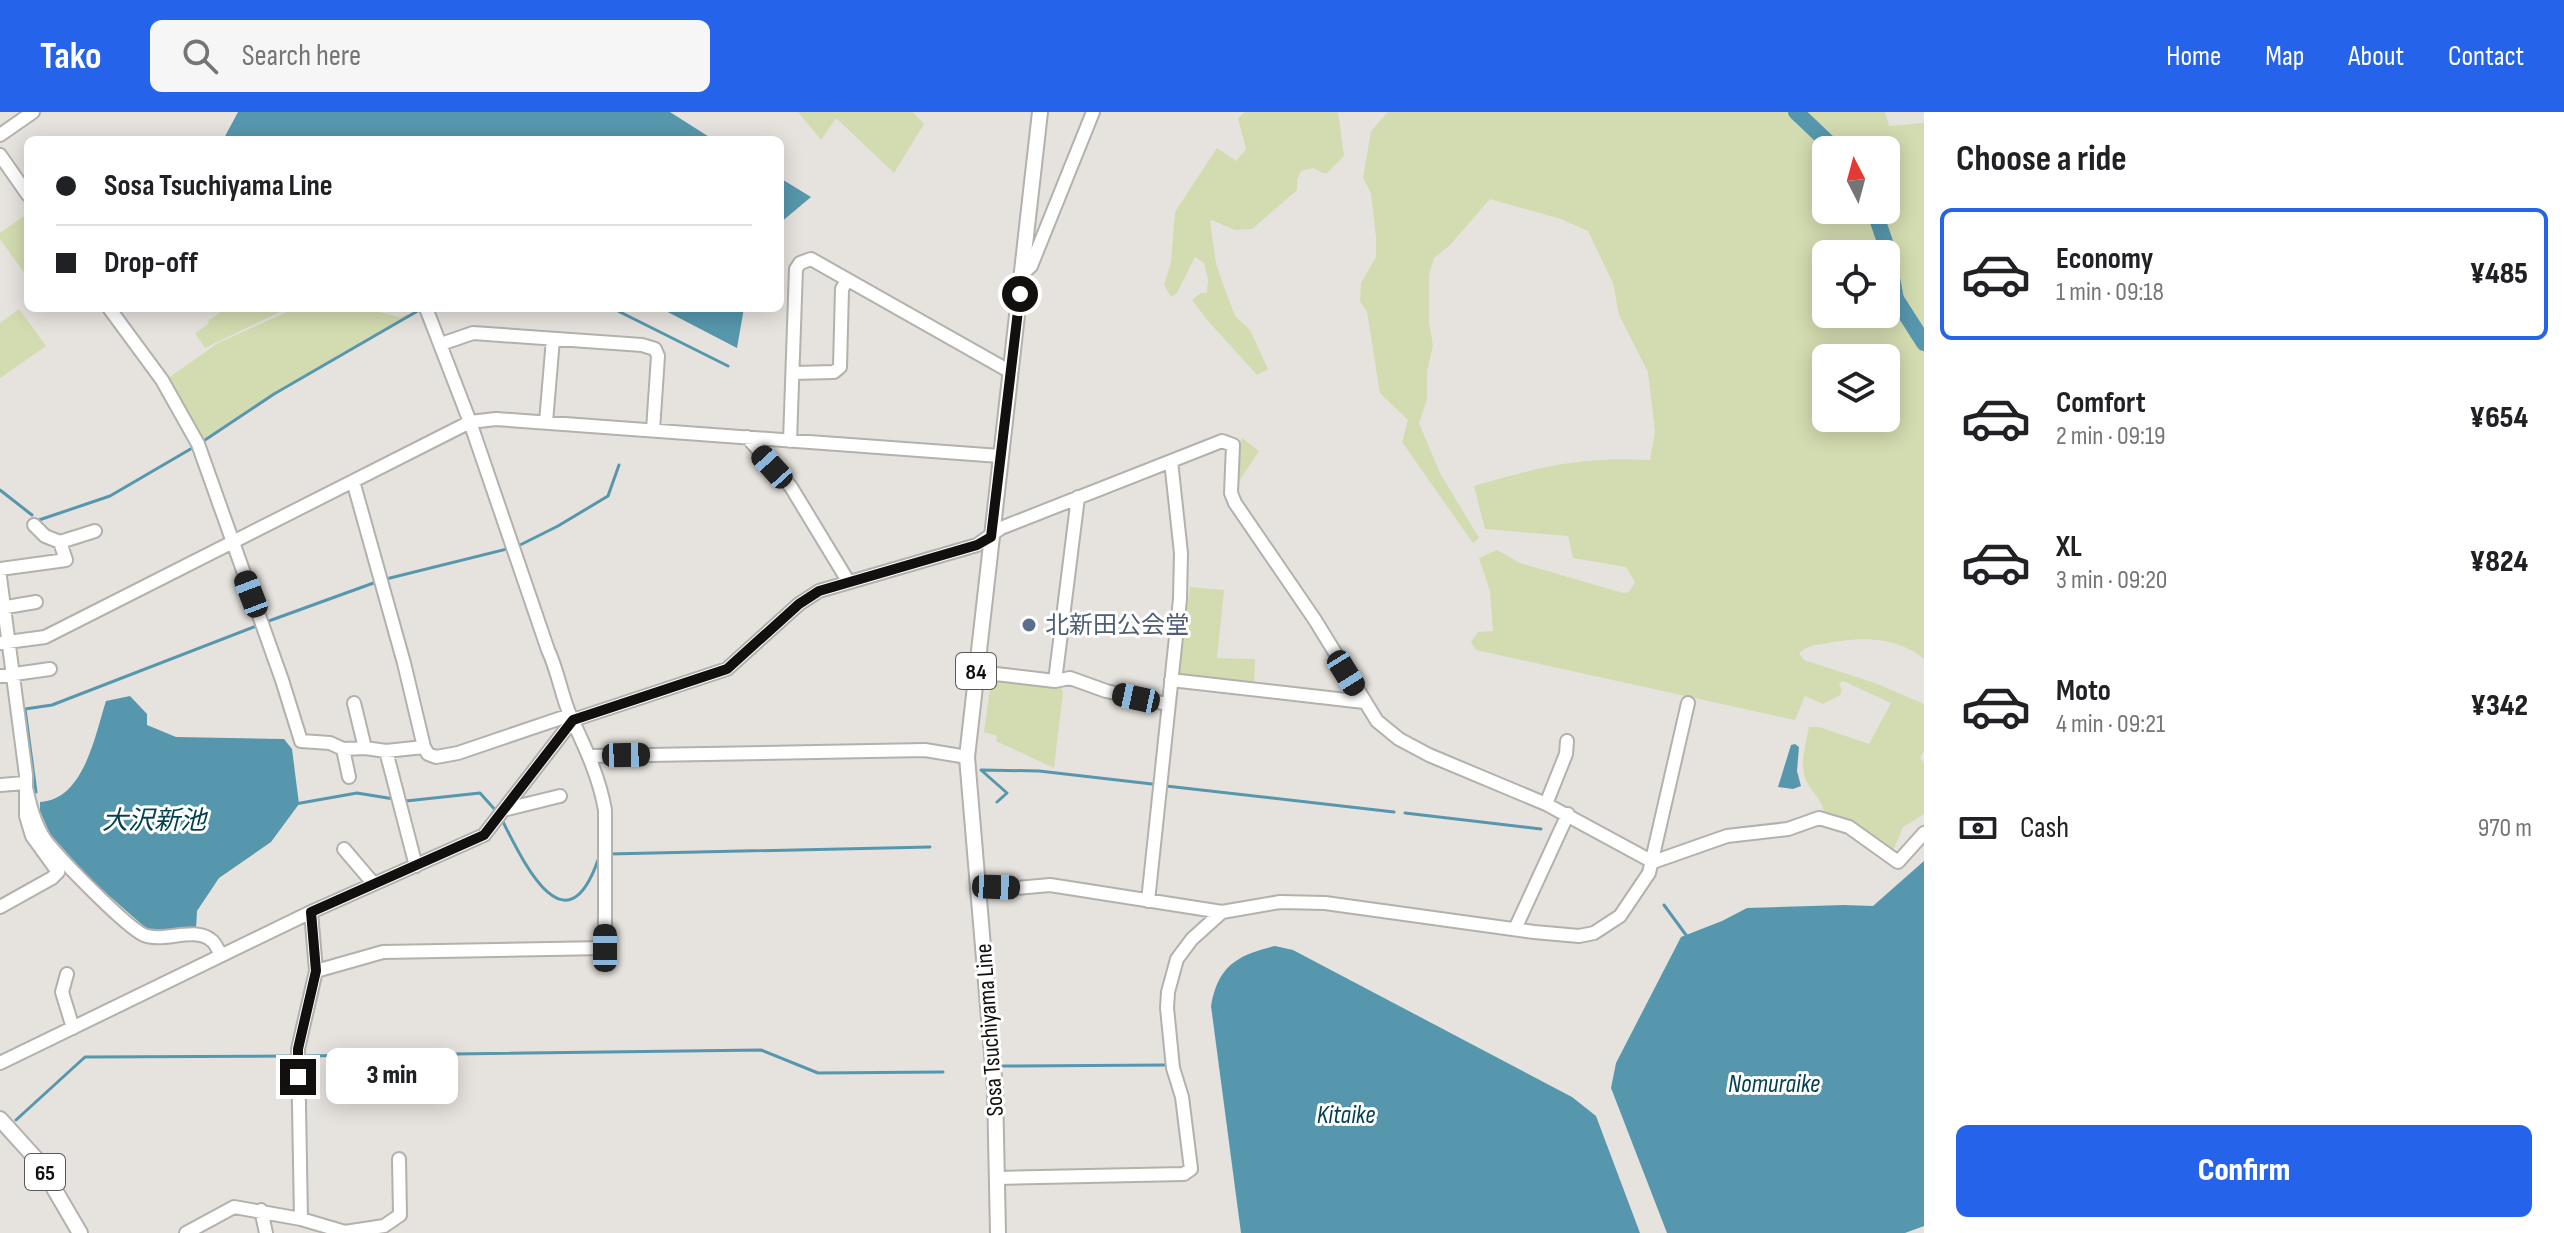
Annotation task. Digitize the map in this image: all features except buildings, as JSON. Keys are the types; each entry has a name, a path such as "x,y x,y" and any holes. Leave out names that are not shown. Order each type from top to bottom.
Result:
{"main road":[{"name":"Sosa Tsuchiyama Line","path":"998,1233 995,1089 967,757 1040,112"},
{"name":"65","path":"1,1122 38,1161 80,1233"}],"street":[{"path":"0,135 33,112"},
{"path":"1022,274 1031,266 1093,112"},
{"path":"0,155 24,189"},
{"path":"790,441 797,266 806,259 811,259 1009,371"},
{"path":"793,373 834,372 840,367 842,289 847,280"},
{"path":"112,312 162,380 198,444 301,741 330,743 343,749 386,751 424,747"},
{"path":"316,971 383,952 605,948 605,810 602,789 572,717 470,422 428,312"},
{"path":"444,343 473,333 642,345 655,349 658,356 653,430"},
{"path":"546,422 553,339"},
{"path":"5,642 45,637 470,422 496,419 546,422 1000,456"},
{"path":"747,437 791,487 848,581"},
{"path":"353,481 424,747 428,754 436,757 458,753 727,669 808,597 848,581 977,545 1001,528 1222,441 1233,445 1231,493 1235,503 1308,609 1377,721 1399,739 1429,755 1568,814 1653,862 1727,836 1788,829 1819,818 1849,827 1898,862 1924,833"},
{"path":"1148,901 1180,599 1181,553 1171,461"},
{"path":"1055,681 1078,497"},
{"path":"34,525 45,536 60,542 95,531"},
{"path":"0,569 66,560 60,542"},
{"path":"0,577 7,675 25,783 46,841 123,920 142,934 151,937 201,936 213,940 221,955"},
{"path":"2,608 36,602"},
{"path":"7,675 50,669"},
{"path":"975,682 984,682 996,674 1055,681 1070,678 1106,691 1167,704"},
{"path":"1171,680 1364,702"},
{"path":"354,703 365,748"},
{"path":"977,886 1016,888 1050,885 1222,912 1293,901 1579,936 1594,933 1620,916 1649,873 1688,703"},
{"path":"0,1062 311,912 484,835 572,717"},
{"path":"1546,804 1566,754 1567,741"},
{"path":"343,749 349,777"},
{"path":"590,756 925,750 967,757"},
{"path":"386,751 416,866"},
{"path":"0,785 25,783"},
{"path":"0,907 58,872 32,836 26,816 25,783"},
{"path":"503,810 560,796"},
{"path":"1515,929 1568,814"},
{"path":"344,849 373,883"},
{"path":"301,1219 298,1049 316,971 311,912"},
{"path":"998,1178 1184,1174 1191,1169 1182,1097 1173,1068 1167,1000 1176,961 1192,939 1222,912"},
{"path":"67,974 62,992 73,1028"},
{"path":"186,1233 234,1207 301,1219 345,1232 384,1226 400,1215 399,1159"},
{"path":"261,1210 266,1233"}],"green space":[{"path":"798,112 913,112 924,124 894,173 836,118 821,140"},
{"path":"1245,112 1338,112 1344,156 1326,174 1313,168 1301,171 1297,190 1252,229 1235,230 1210,221 1216,264 1235,316 1250,330 1268,369 1257,375 1192,300 1201,293 1207,293 1204,263 1195,257 1177,293 1171,297 1164,285 1171,262 1175,212 1217,148 1236,161 1246,149 1238,118"},
{"path":"1388,112 1885,112 1889,126 1924,123 1924,659 1902,646 1865,639 1816,645 1799,653 1804,660 1875,683 1924,704 1924,751 1920,758 1924,763 1924,814 1903,827 1892,853 1849,823 1824,812 1805,778 1803,766 1809,727 1819,727 1869,744 1891,703 1843,681 1839,684 1842,690 1840,695 1823,704 1805,696 1795,720 1476,650 1471,642 1478,632 1493,631 1490,591 1479,558 1497,550 1520,563 1623,593 1629,592 1635,582 1626,567 1573,558 1568,536 1485,529 1474,486 1560,464 1650,460 1655,431 1648,372 1619,315 1613,283 1588,231 1561,219 1490,199 1450,245 1434,258 1429,275 1429,323 1433,345 1427,371 1427,399 1419,423 1440,473 1479,538 1473,543 1402,442 1408,420 1380,393 1367,312 1360,301 1361,283 1376,257 1371,193 1363,178 1371,131"},
{"path":"24,216 24,272 0,239 0,233"},
{"path":"19,309 46,346 0,378 0,323"},
{"path":"221,312 280,312 205,348 195,333 209,324 208,321"},
{"path":"287,312 378,312 399,317 410,314 278,390 200,441 167,379 218,343"},
{"path":"1242,438 1259,451 1234,489 1237,448"},
{"path":"1190,587 1224,590 1217,658 1255,659 1254,685 1181,677 1179,674"},
{"path":"1003,678 1060,686 1063,692 1054,768 996,741 997,736 984,732 990,689"}],"water":[{"path":"238,112 670,112 708,136 225,136"},
{"path":"784,180 811,197 784,220"},
{"path":"668,312 743,312 737,348"},
{"name":"大沢新池","path":"130,696 147,714 147,725 176,737 284,739 292,749 299,804 271,842 219,878 197,911 196,929 147,929 90,879 50,834 40,811 40,802 55,798 77,778 92,747 106,701"},
{"path":"1791,745 1799,747 1797,771 1801,786 1793,789 1778,787"},
{"name":"Nomuraike","path":"1924,861 1924,1226 1905,1233 1667,1233 1611,1088 1616,1063 1681,937 1747,908 1873,906"},
{"name":"Kitaike","path":"1275,946 1293,950 1572,1097 1596,1116 1640,1233 1241,1233 1211,1006 1219,981 1231,964"}],"waterway":[{"path":"1796,112 1821,136"},
{"path":"1879,224 1896,299 1924,343"},
{"path":"202,442 274,394 416,312"},
{"path":"620,312 728,366"},
{"path":"39,520 110,496 194,447"},
{"path":"518,546 608,496 619,465"},
{"path":"0,490 32,515"},
{"path":"386,579 511,548"},
{"path":"266,622 379,581"},
{"path":"36,792 25,709 52,705 259,625"},
{"path":"997,802 1007,793 981,770 1039,771 1152,784"},
{"path":"1166,786 1394,812"},
{"path":"295,804 357,793 394,799"},
{"path":"406,801 480,793 497,812"},
{"path":"1405,813 1541,829"},
{"path":"501,818 532,874 545,890 558,899 572,899 585,887 598,860 602,858"},
{"path":"609,854 930,847"},
{"path":"1664,905 1686,935"},
{"path":"303,1056 761,1050 818,1073 943,1072"},
{"path":"16,1120 85,1057 295,1056"},
{"path":"1003,1066 1166,1065"}],"place":[{"name":"北新田公会堂","path":"1029,625"}],"route":[{"path":"298,1077 298,1049 316,971 311,912 484,835 573,720 727,669 799,604 819,591 977,545 991,537 1020,294"}]}
